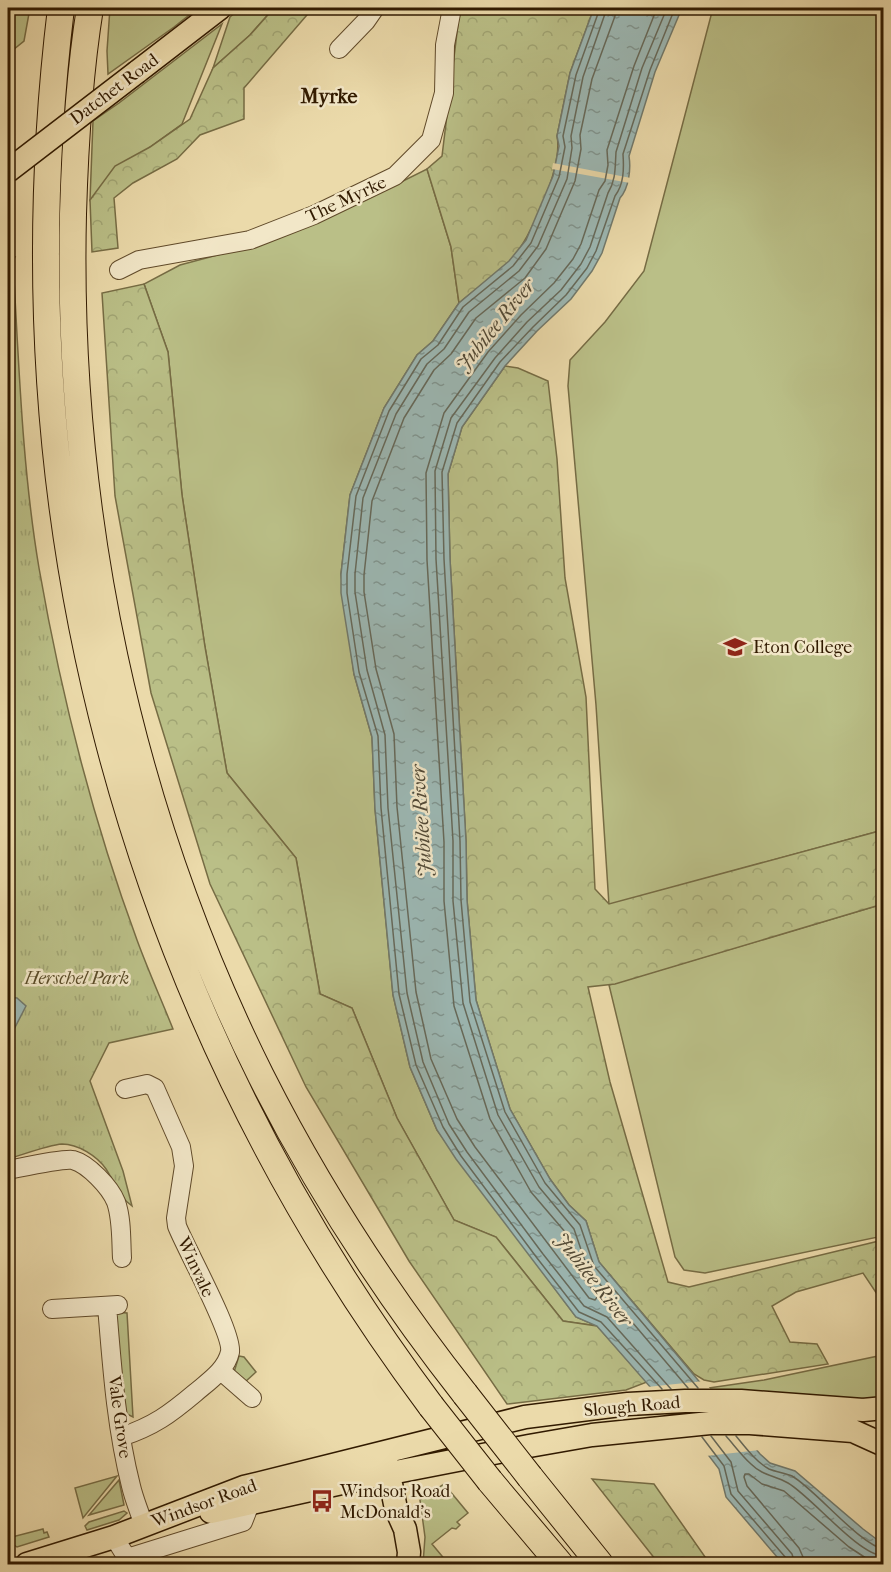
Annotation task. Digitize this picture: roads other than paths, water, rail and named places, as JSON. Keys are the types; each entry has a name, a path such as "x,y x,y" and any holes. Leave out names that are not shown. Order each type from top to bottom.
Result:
{"highway":[{"path":"61,8 51,93 44,225 47,389 69,571 90,674 130,824 180,962 228,1072 296,1201 364,1312 431,1406 560,1564"},
{"path":"90,8 77,106 74,172 72,296 75,371 86,488 101,597 139,755 162,832 185,898 261,1076 323,1190 352,1238 422,1340 600,1564"}],"main road":[{"name":"Datchet Road","path":"8,171 220,8"},
{"name":"Slough Road","path":"395,1461 525,1417 628,1404 741,1401 863,1410 884,1408"},
{"name":"Slough Road","path":"395,1461 592,1435 710,1423 750,1423 853,1431 884,1444"},
{"path":"144,1526 250,1504 395,1461 409,1515 405,1529 409,1552 408,1564"},
{"name":"Windsor Road","path":"27,1564 114,1537 244,1487 395,1461"}],"street":[{"path":"339,48 366,21 375,8"},
{"name":"The Myrke","path":"119,270 139,260 250,240 314,215 395,176 431,140 444,93 445,45 452,8"},
{"name":"Winvale","path":"125,1089 147,1084 155,1088 182,1147 184,1166 176,1218 177,1226 223,1325 230,1350 221,1371"},
{"path":"8,1170 71,1159 89,1168 116,1202 122,1258"},
{"name":"Vale Grove","path":"52,1309 113,1306 114,1388 131,1487 144,1526"},
{"path":"122,1437 144,1430 169,1415 221,1371 252,1398"},
{"path":"114,1537 127,1558 243,1522 250,1504"}],"water":[{"name":"Jubilee River","path":"594,8 682,8 655,72 629,156 627,184 620,198 602,253 571,299 505,366 462,427 448,474 467,900 476,1000 510,1109 550,1179 569,1205 586,1221 599,1262 760,1454 770,1463 795,1471 883,1544 883,1564 783,1564 726,1497 719,1469 700,1444 597,1326 576,1317 456,1159 437,1130 410,1067 393,995 375,809 372,737 354,674 341,593 350,495 384,408 417,355 433,341 459,303 509,261 526,240 553,176 559,146 557,136 570,73"},
{"path":"8,997 17,998 26,1006 8,1041"}],"place":[{"name":"Eton College","path":"735,647"},
{"name":"Windsor Road McDonald's","path":"322,1501"}],"district":[{"name":"Myrke","path":"329,96"}],"park label":[{"name":"Herschel Park","path":"77,978"}]}
